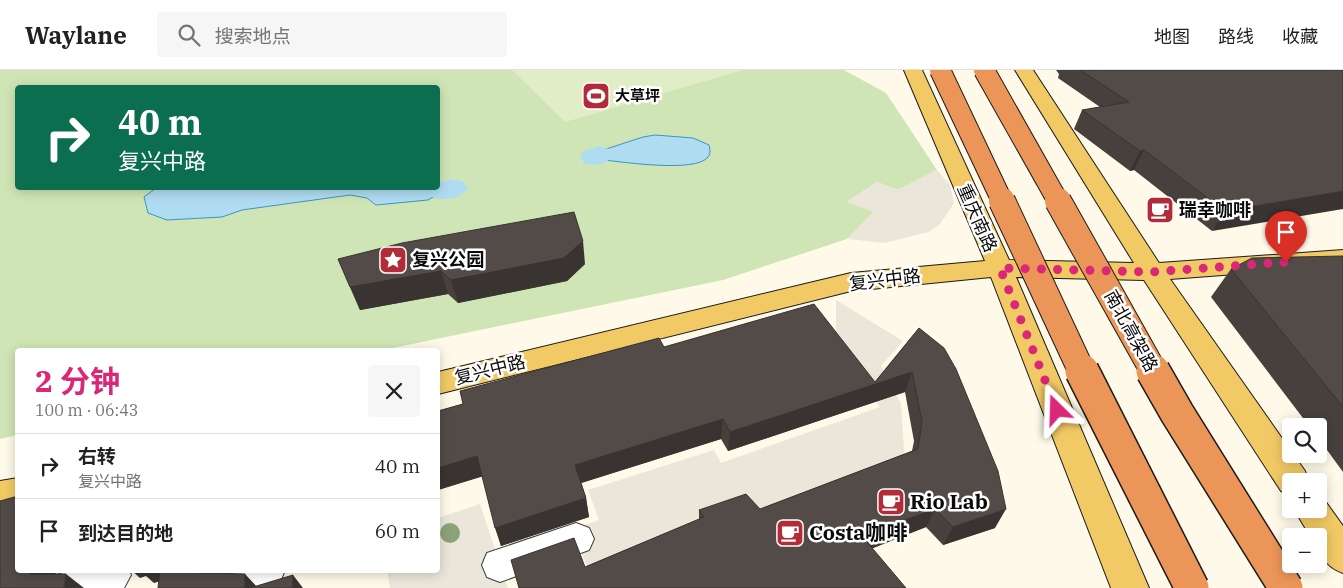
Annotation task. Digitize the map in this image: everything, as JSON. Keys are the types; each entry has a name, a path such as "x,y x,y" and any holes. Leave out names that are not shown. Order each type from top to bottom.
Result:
{"highway":[{"path":"940,70 1103,416 1192,588"},
{"name":"南北高架路","path":"984,70 1177,413 1286,588"}],"main road":[{"name":"重庆南路","path":"912,70 959,194 1000,268 1130,588"},
{"path":"1024,70 1152,272 1288,473"},
{"name":"复兴中路","path":"440,383 851,282 1000,268 1152,272 1343,258"},
{"path":"0,496 15,493"},
{"path":"1317,518 1343,556"}],"street":[{"path":"500,565 576,539"},
{"path":"211,588 258,573"},
{"path":"70,588 112,578"}],"green space":[{"name":"复兴公园","path":"0,70 844,70 886,93 937,170 898,190 877,182 848,201 874,212 847,239 723,280 393,348 15,348 15,435 0,439"},
{"name":"大草坪","path":"512,70 743,70 565,122"}],"shaded area":[{"path":"937,170 950,185 954,203 940,224 929,232 885,243 847,239 873,212 847,202 877,182 898,190"},
{"path":"836,300 903,341 881,366 901,404 905,465 590,573 572,530 599,520 588,490 714,450 721,463 880,407 836,345"},
{"path":"480,504 508,588 390,588 388,573 440,573 440,517"}],"water":[{"path":"655,135 693,138 709,145 710,154 701,162 675,166 604,160 599,155 600,151"},
{"path":"440,187 443,191 428,200 376,205 367,198 350,195 242,210 222,217 167,220 148,213 144,197 153,190 440,190"}],"building":[{"path":"1080,70 1343,70 1343,191 1225,211 1144,150 1140,151 1082,110 1129,102"},
{"path":"574,212 583,241 564,258 451,280 441,271 350,287 338,259 402,243"},
{"path":"1343,256 1343,407 1231,269 1252,258"},
{"path":"814,304 875,382 919,328 944,348 956,369 998,471 1006,509 953,527 935,509 862,536 906,588 519,588 511,560 574,538 585,567 704,517 699,510 746,494 760,509 918,449 922,421 912,372 730,432 723,419 575,465 586,498 495,528 477,456 440,467 440,410 463,404 460,391 659,338 664,347"},
{"path":"15,497 15,573 66,574 64,588 0,588 0,501"},
{"path":"160,573 245,574 245,588 158,588"},
{"path":"293,575 293,588 250,588"}],"waterway":[{"path":"594,157 599,155"},
{"path":"443,191 453,188"}],"place":[{"name":"大草坪","path":"596,96"},
{"name":"瑞幸咖啡","path":"1160,210"},
{"name":"复兴公园","path":"393,260"},
{"name":"Rio Lab","path":"891,502"},
{"name":"Costa咖啡","path":"790,533"}],"route":[{"path":"1057,410 1000,268 1152,272 1286,262"}]}
